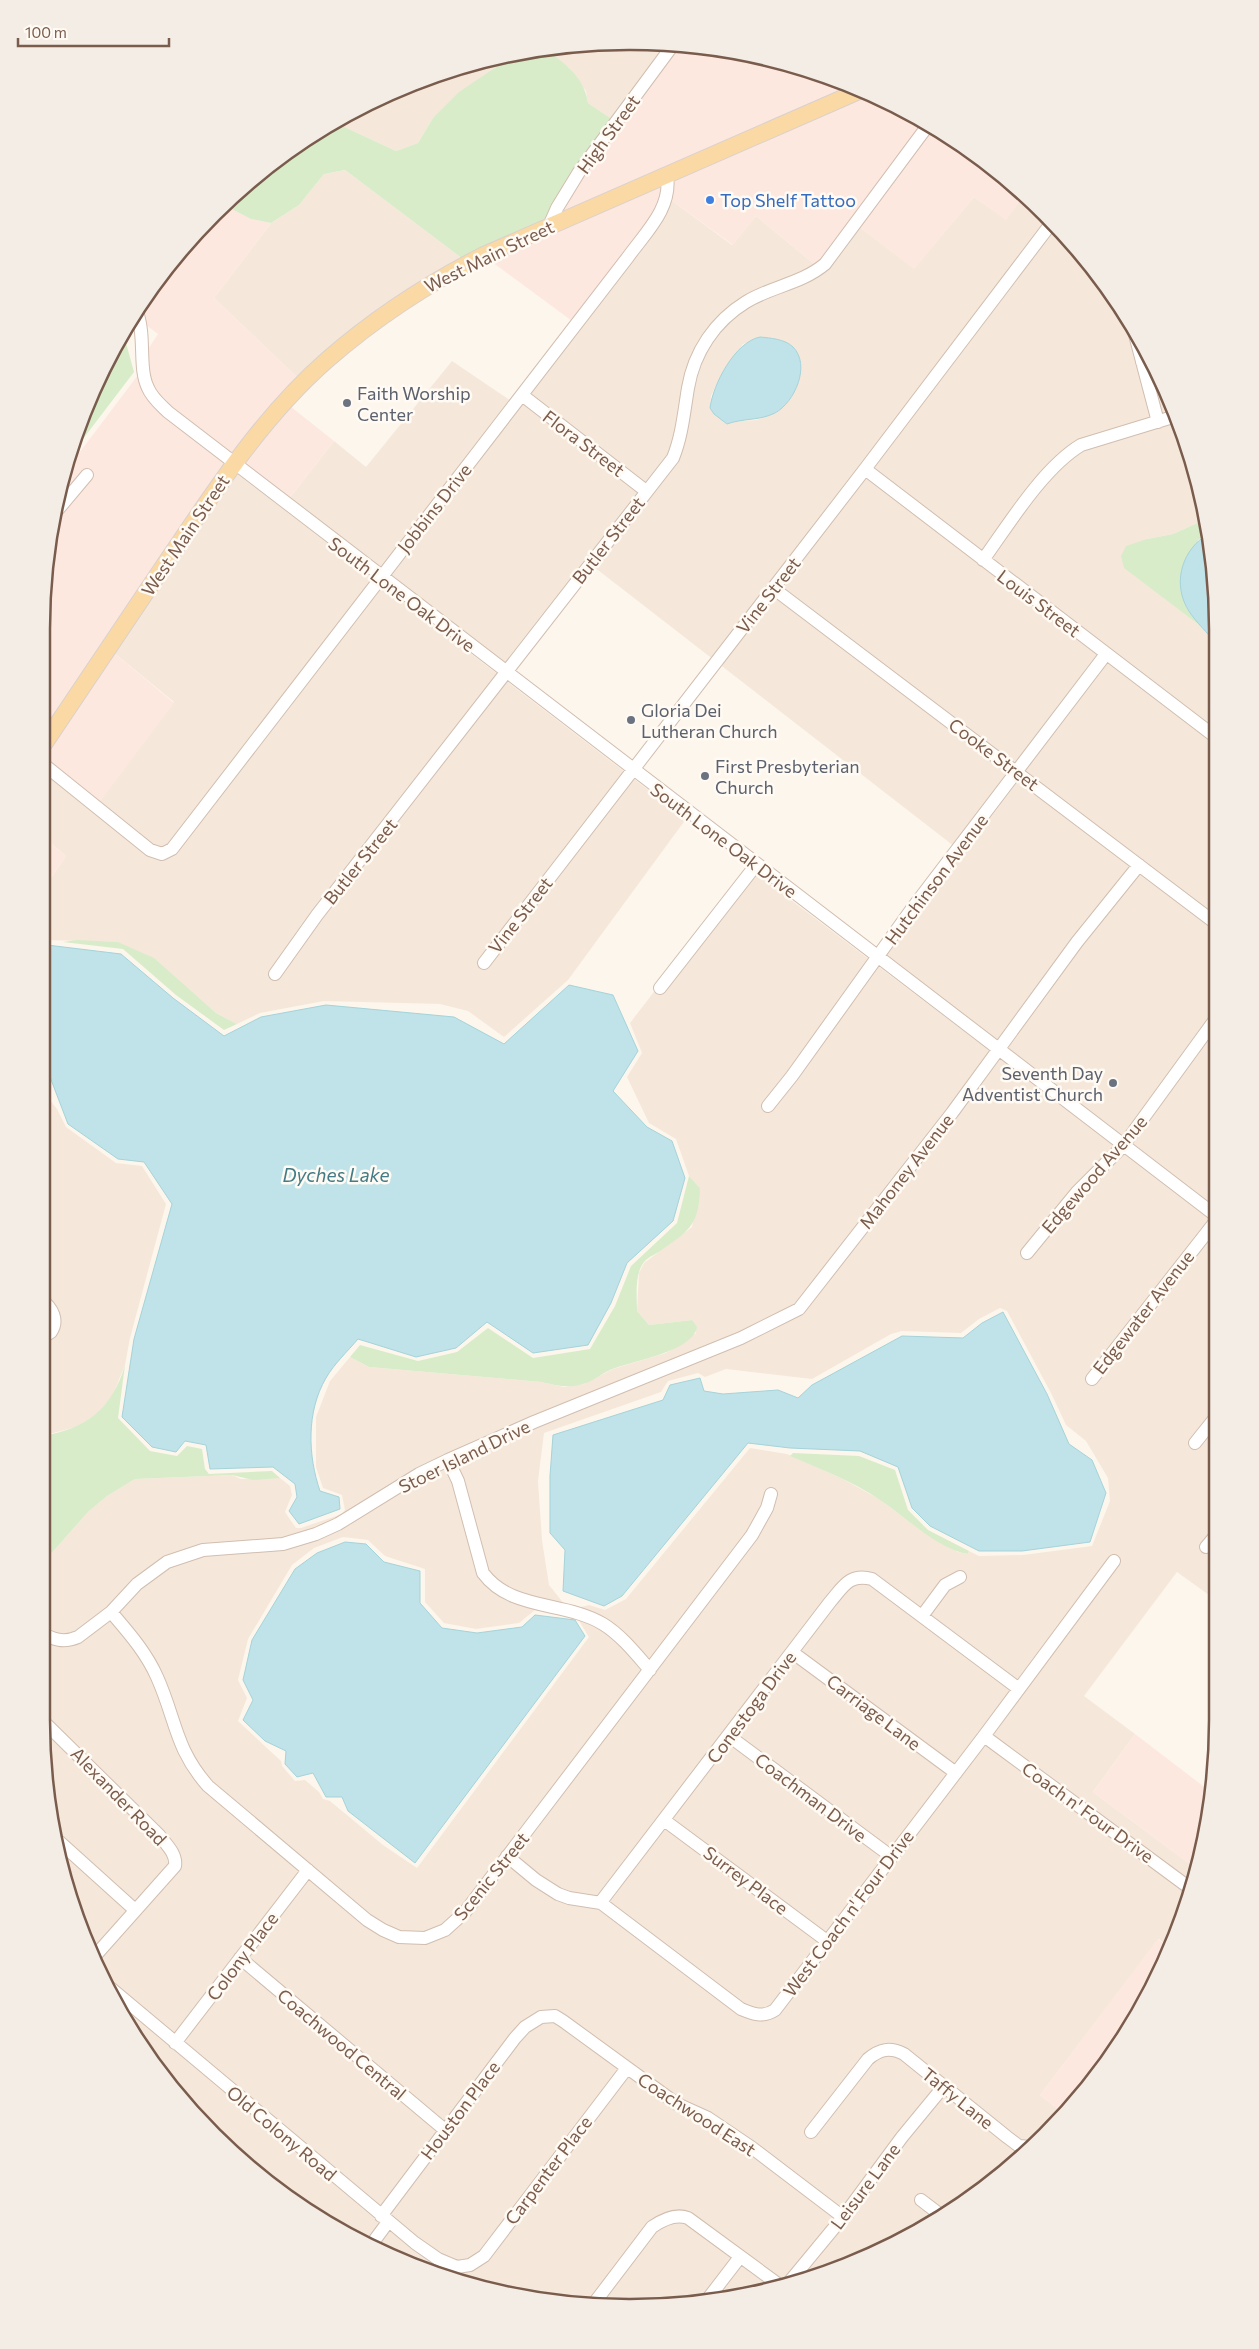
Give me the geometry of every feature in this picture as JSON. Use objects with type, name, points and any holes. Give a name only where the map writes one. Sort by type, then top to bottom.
[{"type":"main road","name":"West Main Street","points":[[50,735],[234,464],[281,407],[326,361],[372,323],[426,286],[458,268],[549,226],[852,94]]},
{"type":"street","name":"High Street","points":[[549,226],[557,208],[579,172],[664,51]]},
{"type":"street","name":"Butler Street","points":[[275,974],[317,915],[646,490],[673,458],[677,449],[690,378],[697,357],[718,325],[745,302],[802,280],[825,264],[924,131]]},
{"type":"street","name":"Jobbins Drive","points":[[50,769],[150,850],[162,854],[172,849],[663,209],[668,184],[667,176]]},
{"type":"street","name":"Vine Street","points":[[484,963],[865,469],[1047,229]]},
{"type":"street","name":"South Lone Oak Drive","points":[[140,321],[142,327],[143,376],[150,393],[168,412],[633,771],[1209,1210]]},
{"type":"street","points":[[1141,359],[1158,422]]},
{"type":"street","name":"Flora Street","points":[[522,395],[646,490]]},
{"type":"street","points":[[983,560],[1062,458],[1081,445],[1169,418]]},
{"type":"street","name":"Louis Street","points":[[865,469],[1209,732]]},
{"type":"street","points":[[65,502],[87,475]]},
{"type":"street","name":"Cooke Street","points":[[773,588],[1209,918]]},
{"type":"street","name":"Hutchinson Avenue","points":[[768,1106],[792,1076],[877,957],[1106,654]]},
{"type":"street","points":[[660,988],[756,865]]},
{"type":"street","name":"Mahoney Avenue","points":[[799,1309],[952,1113],[1077,942],[1139,865]]},
{"type":"street","name":"Edgewood Avenue","points":[[1027,1253],[1077,1192],[1123,1146],[1209,1032]]},
{"type":"street","name":"Edgewater Avenue","points":[[1092,1379],[1209,1230]]},
{"type":"street","points":[[50,1308],[55,1321],[50,1333]]},
{"type":"street","name":"Stoer Island Drive","points":[[50,1636],[57,1640],[72,1640],[92,1628],[138,1584],[172,1559],[203,1550],[283,1544],[316,1534],[338,1524],[419,1474],[448,1460],[534,1422],[741,1338],[799,1309]]},
{"type":"street","points":[[1195,1443],[1209,1426]]},
{"type":"street","points":[[448,1460],[458,1481],[484,1573],[490,1582],[511,1595],[560,1608],[602,1624],[622,1640],[650,1670]]},
{"type":"street","name":"Scenic Street","points":[[110,1612],[133,1638],[152,1668],[163,1693],[181,1747],[197,1774],[208,1786],[367,1920],[399,1937],[425,1938],[445,1930],[455,1922],[507,1856],[752,1535],[767,1508],[771,1494]]},
{"type":"street","points":[[1206,1547],[1209,1543]]},
{"type":"street","name":"West Coach n' Four Drive","points":[[507,1856],[536,1880],[558,1894],[600,1903],[741,2009],[753,2014],[763,2015],[775,2010],[984,1736],[1114,1560]]},
{"type":"street","name":"Conestoga Drive","points":[[600,1903],[846,1583],[856,1577],[872,1579],[1019,1689]]},
{"type":"street","points":[[922,1616],[945,1585],[960,1577]]},
{"type":"street","name":"Carriage Lane","points":[[792,1652],[956,1773]]},
{"type":"street","name":"Alexander Road","points":[[50,1728],[159,1835],[174,1854],[175,1866],[135,1910]]},
{"type":"street","name":"Coachman Drive","points":[[729,1736],[892,1857]]},
{"type":"street","name":"Coach n' Four Drive","points":[[984,1736],[1184,1884]]},
{"type":"street","name":"Surrey Place","points":[[664,1820],[827,1941]]},
{"type":"street","points":[[64,1846],[135,1910],[99,1951]]},
{"type":"street","name":"Colony Place","points":[[175,2043],[308,1870]]},
{"type":"street","name":"Coachwood Central","points":[[240,1958],[445,2130]]},
{"type":"street","name":"Old Colony Road","points":[[122,1998],[384,2219],[438,2259],[451,2266],[465,2267]]},
{"type":"street","name":"Houston Place","points":[[374,2239],[384,2219],[445,2130],[525,2027],[533,2020],[549,2015]]},
{"type":"street","name":"Coachwood East","points":[[549,2015],[583,2033],[676,2104],[708,2118],[737,2137],[844,2216]]},
{"type":"street","name":"Taffy Lane","points":[[811,2132],[868,2059],[884,2050],[904,2054],[1006,2137],[1021,2146]]},
{"type":"street","name":"Carpenter Place","points":[[465,2267],[484,2256],[628,2068]]},
{"type":"street","name":"Leisure Lane","points":[[795,2274],[844,2216],[902,2137],[944,2086]]},
{"type":"street","points":[[921,2200],[935,2211]]},
{"type":"street","points":[[598,2298],[652,2228],[671,2217],[684,2216],[774,2280]]},
{"type":"street","points":[[713,2293],[740,2257]]},
{"type":"shaded area","points":[[592,51],[674,52],[619,124],[588,103],[586,91],[569,68],[552,55]]},
{"type":"shaded area","points":[[674,52],[743,61],[816,81],[844,91],[553,218]]},
{"type":"shaded area","points":[[500,65],[433,118],[418,143],[396,151],[343,126],[408,94],[443,81]]},
{"type":"shaded area","points":[[858,97],[919,128],[951,148],[982,170],[1020,201],[1006,220],[974,197],[914,269],[854,223],[819,268],[756,216],[733,245],[671,200],[572,321],[492,262],[539,238]]},
{"type":"shaded area","points":[[345,170],[463,259],[300,380],[214,298],[271,223],[299,205],[324,174]]},
{"type":"shaded area","points":[[974,197],[1006,219],[1019,201],[1065,247],[1111,308],[1149,373],[1165,408],[1178,443],[1198,516],[1199,522],[1173,534],[1147,539],[1125,568],[1203,628],[1209,635],[1209,1204],[882,955],[959,850],[585,560],[507,668],[288,500],[334,441],[366,467],[452,361],[511,401],[671,200],[732,245],[756,216],[819,268],[854,223],[914,268]],"holes":[[[760,337],[788,343],[798,354],[801,364],[800,373],[776,413],[756,420],[743,421],[714,414],[710,408],[711,396],[718,381],[743,344]]]},
{"type":"shaded area","points":[[232,209],[251,219],[271,223],[214,298],[300,380],[50,725],[51,592],[61,516],[70,480],[77,455],[138,375],[137,366],[158,334],[140,321],[170,277],[194,247],[220,220]]},
{"type":"shaded area","points":[[290,406],[334,441],[288,500],[241,464]]},
{"type":"shaded area","points":[[236,473],[686,819],[568,980],[504,1037],[468,1011],[440,1004],[324,1001],[260,1013],[237,1024],[216,1013],[187,988],[118,942],[50,940],[50,879],[66,856],[50,843],[50,764],[174,702],[113,652]]},
{"type":"shaded area","points":[[113,652],[174,703],[96,807],[50,765],[50,746]]},
{"type":"shaded area","points":[[50,843],[66,856],[50,879]]},
{"type":"shaded area","points":[[749,868],[1209,1217],[1209,1595],[1177,1572],[1084,1696],[1135,1734],[1093,1792],[1190,1864],[1178,1906],[1164,1943],[1159,1939],[1040,2095],[1058,2109],[1012,2155],[951,2201],[886,2239],[851,2255],[816,2268],[743,2288],[667,2298],[630,2299],[592,2298],[516,2288],[443,2268],[373,2239],[308,2201],[247,2155],[194,2102],[170,2072],[128,2009],[94,1941],[81,1906],[61,1833],[51,1757],[50,1555],[88,1512],[107,1496],[135,1479],[232,1475],[241,1479],[280,1478],[290,1486],[292,1495],[285,1512],[296,1528],[342,1514],[345,1510],[342,1495],[323,1488],[316,1467],[316,1417],[330,1381],[350,1357],[369,1367],[541,1382],[564,1387],[584,1384],[613,1369],[666,1353],[696,1333],[692,1320],[649,1325],[637,1311],[639,1273],[644,1263],[692,1227],[700,1188],[689,1176],[676,1139],[649,1123],[627,1077],[642,1053],[630,1023]],"holes":[[[1000,1308],[1007,1311],[1066,1425],[1086,1441],[1108,1478],[1110,1501],[1092,1546],[1023,1555],[979,1556],[969,1551],[968,1554],[958,1552],[922,1531],[879,1499],[841,1478],[787,1454],[750,1448],[626,1599],[605,1610],[589,1605],[569,1610],[549,1585],[542,1540],[538,1481],[544,1433],[661,1392],[668,1381],[698,1373],[705,1377],[726,1369],[812,1379],[891,1334],[902,1331],[961,1333],[979,1319]],[[343,1537],[368,1540],[385,1556],[425,1569],[425,1602],[444,1623],[476,1629],[519,1623],[535,1610],[576,1616],[589,1637],[417,1868],[383,1845],[330,1801],[323,1799],[319,1792],[305,1780],[295,1781],[282,1766],[281,1761],[238,1721],[247,1698],[238,1680],[248,1639],[292,1565],[314,1548]]]},
{"type":"shaded area","points":[[50,1100],[66,1127],[116,1163],[142,1166],[166,1204],[130,1338],[125,1365],[112,1397],[96,1415],[76,1427],[50,1434]]},
{"type":"shaded area","points":[[1135,1734],[1205,1787],[1198,1833],[1190,1864],[1093,1792]]},
{"type":"shaded area","points":[[1158,1939],[1164,1944],[1131,2009],[1089,2072],[1065,2102],[1058,2109],[1040,2095]]},
{"type":"green space","points":[[553,55],[573,72],[583,86],[588,103],[619,124],[553,218],[463,259],[345,170],[324,174],[299,205],[271,223],[251,219],[232,209],[277,170],[343,126],[396,151],[418,143],[433,118],[459,92],[500,65],[516,61]]},
{"type":"green space","points":[[126,343],[134,372],[82,440],[94,408]]},
{"type":"green space","points":[[1199,522],[1201,538],[1198,540],[1186,607],[1203,628],[1124,568],[1121,556],[1126,546],[1147,539],[1173,534]]},
{"type":"green space","points":[[77,940],[118,942],[154,958],[216,1013],[237,1024],[224,1030],[176,995],[123,949],[63,942]]},
{"type":"green space","points":[[689,1176],[700,1188],[698,1210],[695,1218],[687,1231],[644,1262],[639,1273],[637,1286],[637,1311],[649,1325],[692,1320],[697,1327],[693,1336],[685,1343],[660,1354],[610,1370],[586,1383],[567,1386],[369,1367],[350,1357],[360,1345],[418,1361],[457,1352],[488,1328],[533,1358],[590,1349],[615,1306],[631,1266],[677,1223]]},
{"type":"green space","points":[[125,1365],[118,1418],[150,1451],[177,1456],[187,1446],[202,1449],[205,1469],[209,1474],[272,1471],[280,1478],[253,1480],[232,1475],[135,1479],[107,1496],[88,1512],[50,1555],[50,1434],[72,1428],[95,1414],[105,1405],[120,1380]]},
{"type":"green space","points":[[793,1453],[859,1456],[895,1470],[908,1510],[928,1530],[969,1551],[968,1554],[945,1546],[922,1532],[870,1493],[790,1456]]},
{"type":"water","points":[[760,337],[773,338],[790,344],[793,347],[801,363],[798,383],[789,401],[775,413],[769,416],[727,424],[714,414],[710,408],[716,387],[734,355],[742,347]]},
{"type":"water","points":[[1202,538],[1208,592],[1209,635],[1186,606],[1180,586],[1183,566],[1192,548]]},
{"type":"water","name":"Dyches Lake","points":[[50,945],[121,954],[173,998],[224,1036],[261,1017],[326,1005],[454,1017],[504,1044],[569,985],[613,995],[638,1051],[613,1091],[647,1127],[672,1141],[685,1178],[673,1221],[627,1263],[611,1303],[588,1345],[533,1353],[487,1322],[456,1348],[416,1357],[358,1339],[326,1378],[315,1405],[312,1419],[311,1449],[320,1491],[339,1497],[340,1509],[299,1524],[289,1511],[297,1497],[295,1484],[273,1467],[210,1469],[206,1445],[185,1441],[176,1452],[152,1447],[122,1417],[134,1339],[172,1204],[144,1162],[118,1159],[68,1124],[50,1077]]},
{"type":"water","points":[[1003,1312],[1047,1394],[1069,1444],[1092,1460],[1106,1493],[1090,1542],[1022,1551],[979,1551],[930,1526],[912,1508],[898,1467],[860,1451],[790,1448],[748,1443],[622,1596],[604,1606],[563,1591],[565,1550],[550,1533],[550,1476],[553,1435],[663,1400],[670,1385],[700,1378],[704,1391],[723,1394],[778,1390],[798,1398],[812,1385],[902,1336],[963,1338],[982,1323]]},
{"type":"water","points":[[345,1542],[366,1544],[384,1562],[420,1571],[420,1603],[442,1628],[477,1633],[522,1627],[535,1615],[575,1620],[585,1636],[415,1863],[348,1811],[342,1797],[326,1797],[313,1773],[297,1777],[285,1764],[286,1751],[265,1741],[243,1720],[253,1700],[243,1680],[252,1640],[295,1569],[317,1553]]},
{"type":"place","name":"Top Shelf Tattoo","points":[[710,200]]},
{"type":"place","name":"Faith Worship Center","points":[[347,403]]},
{"type":"place","name":"Gloria Dei Lutheran Church","points":[[631,720]]},
{"type":"place","name":"First Presbyterian Church","points":[[705,776]]},
{"type":"place","name":"Seventh Day Adventist Church","points":[[1113,1083]]}]
